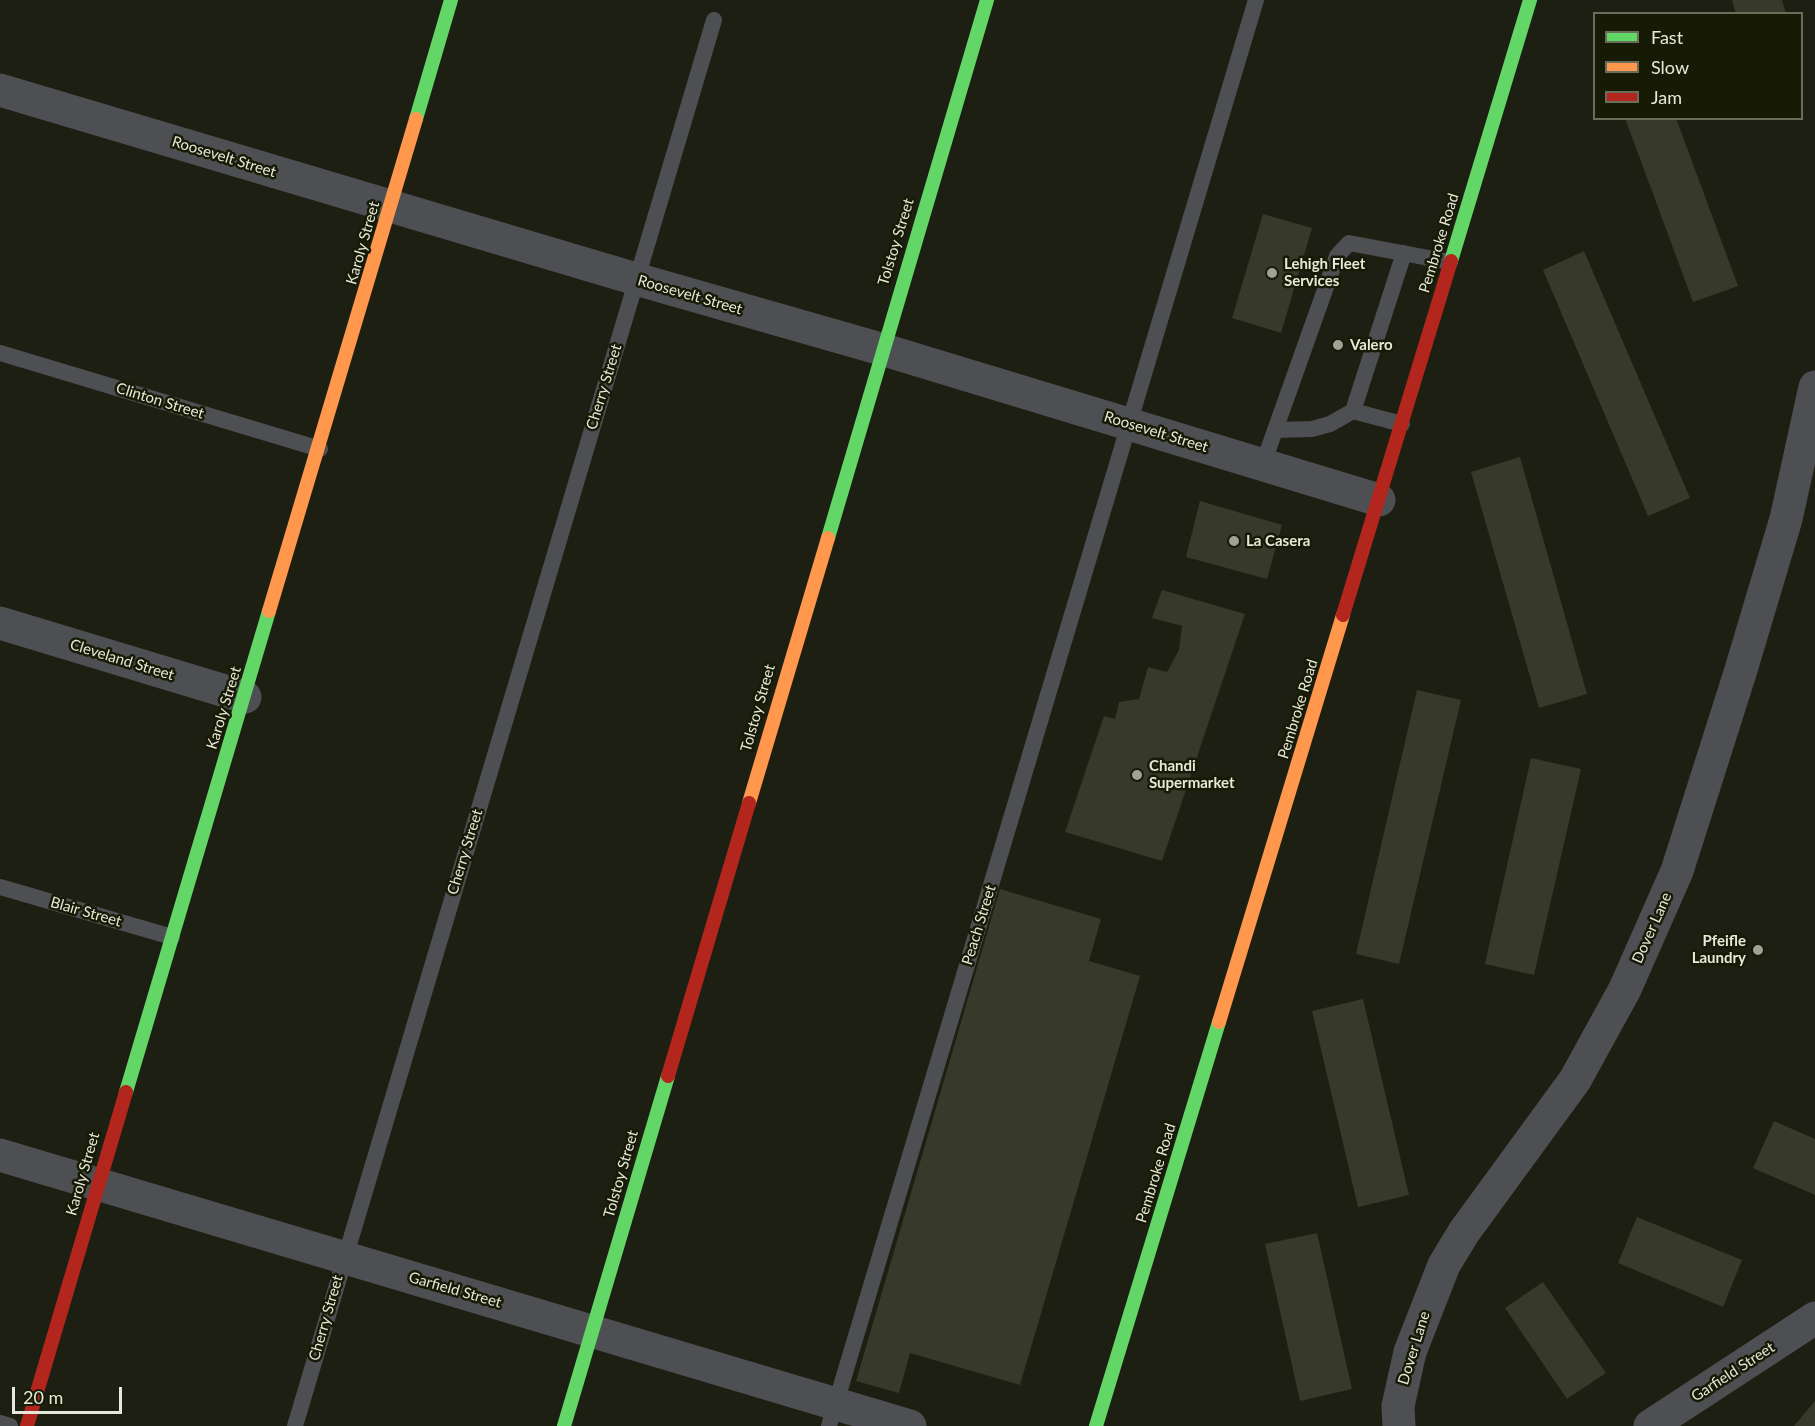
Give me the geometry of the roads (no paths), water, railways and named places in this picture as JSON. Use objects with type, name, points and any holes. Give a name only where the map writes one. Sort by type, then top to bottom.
[{"type":"street","name":"Karoly Street","points":[[27,1426],[97,1184],[320,449],[451,0]]},
{"type":"street","name":"Tolstoy Street","points":[[564,1426],[987,0]]},
{"type":"street","name":"Pembroke Road","points":[[1096,1426],[1530,0]]},
{"type":"street","name":"Roosevelt Street","points":[[0,90],[390,207],[882,349],[1379,500]]},
{"type":"street","name":"Dover Lane","points":[[1399,1426],[1398,1406],[1416,1332],[1444,1265],[1464,1232],[1575,1080],[1625,989],[1677,872],[1783,530],[1815,387]]},
{"type":"street","name":"Cleveland Street","points":[[0,623],[245,697]]},
{"type":"street","name":"Garfield Street","points":[[0,1155],[592,1331],[832,1415],[910,1426]]},
{"type":"street","name":"Garfield Street","points":[[1650,1426],[1815,1318]]},
{"type":"lane","name":"Peach Street","points":[[832,1415],[1256,0]]},
{"type":"lane","name":"Cherry Street","points":[[295,1426],[343,1258],[714,20]]},
{"type":"lane","points":[[1263,464],[1337,256],[1349,243],[1450,262]]},
{"type":"lane","points":[[1275,430],[1312,429],[1330,424],[1353,411],[1404,253]]},
{"type":"lane","name":"Clinton Street","points":[[0,353],[320,449]]},
{"type":"lane","points":[[1353,411],[1402,424]]},
{"type":"lane","name":"Blair Street","points":[[0,886],[172,937]]},
{"type":"lane","points":[[0,1423],[10,1426]]},
{"type":"place","name":"Lehigh Fleet Services","points":[[1272,273]]},
{"type":"place","name":"Valero","points":[[1338,345]]},
{"type":"place","name":"La Casera","points":[[1234,541]]},
{"type":"place","name":"Chandi Supermarket","points":[[1137,775]]},
{"type":"place","name":"Pfeifle Laundry","points":[[1758,950]]}]
